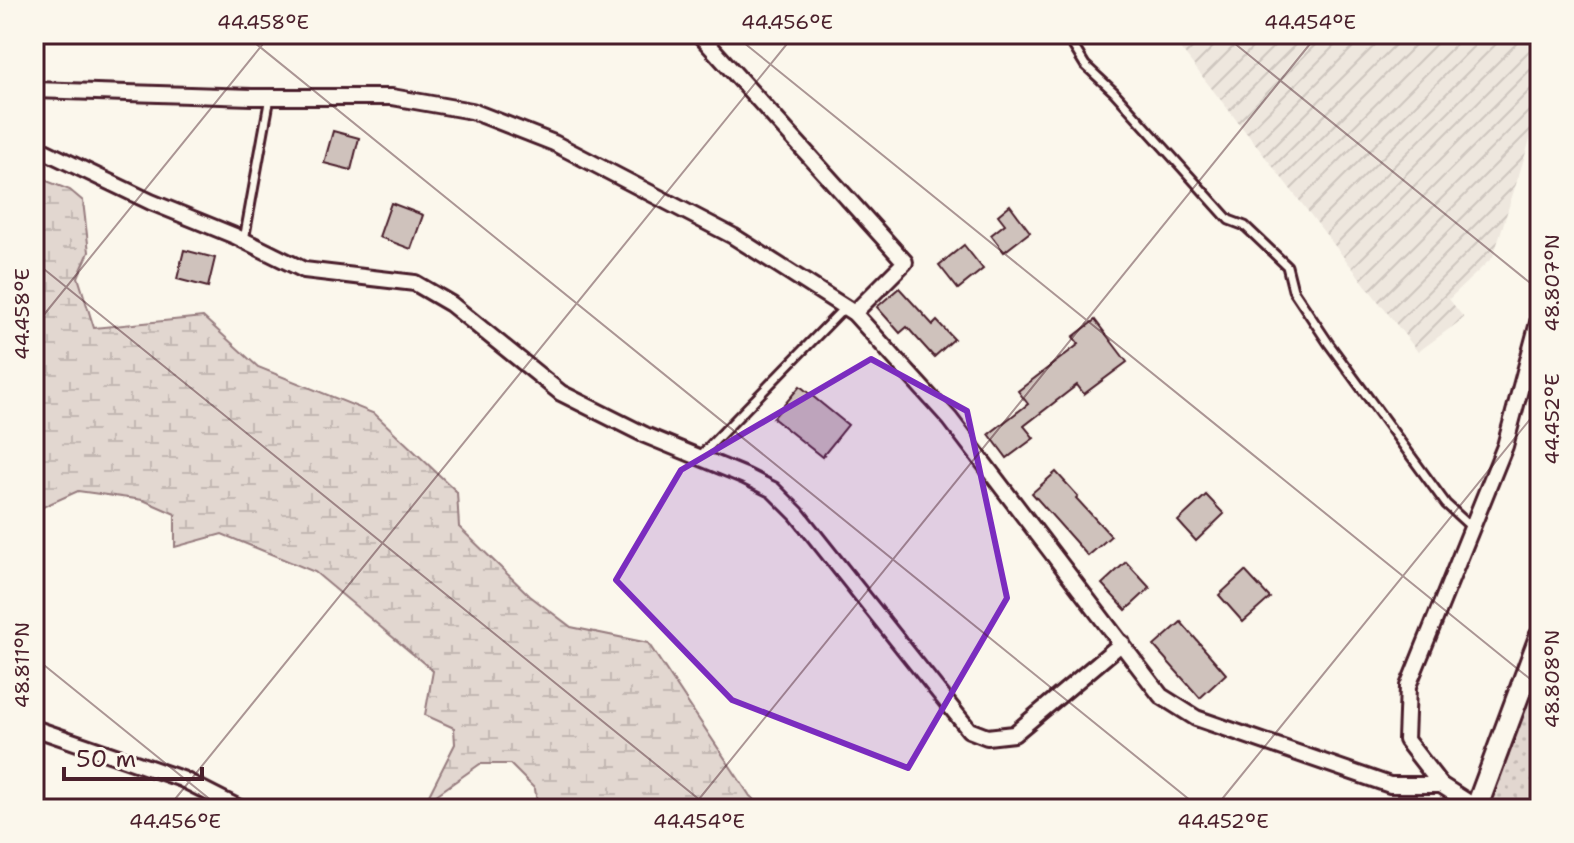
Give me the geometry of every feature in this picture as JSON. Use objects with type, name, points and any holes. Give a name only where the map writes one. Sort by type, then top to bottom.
[{"type":"main road","points":[[1477,808],[1540,637]]},
{"type":"street","points":[[699,34],[905,262],[850,310]]},
{"type":"street","points":[[34,90],[392,97],[472,111],[554,143],[733,236],[850,310],[950,419],[1161,696],[1196,718],[1390,785],[1441,785]]},
{"type":"street","points":[[34,146],[304,270],[415,283],[451,304],[561,393],[645,435],[773,490],[797,514],[969,730],[987,737],[1014,734],[1122,643]]},
{"type":"street","points":[[1477,808],[1441,785],[1406,740],[1408,686],[1505,446],[1540,315]]},
{"type":"street","points":[[34,728],[182,779],[241,809]]},
{"type":"lane","points":[[1066,34],[1085,65],[1114,92],[1229,220],[1245,226],[1287,266],[1293,290],[1329,344],[1446,504],[1472,529]]},
{"type":"lane","points":[[244,240],[270,97]]},
{"type":"lane","points":[[699,457],[850,310]]},
{"type":"highlighted area","points":[[871,359],[967,411],[1007,598],[908,768],[732,700],[616,580],[681,470]]},
{"type":"shaded area","points":[[1169,34],[1540,34],[1540,108],[1493,257],[1449,299],[1464,318],[1418,352]]},
{"type":"green space","points":[[34,176],[70,190],[83,201],[89,252],[78,277],[94,328],[203,317],[258,367],[375,414],[457,492],[459,527],[530,596],[571,627],[648,643],[750,796],[765,809],[538,809],[535,789],[510,764],[480,764],[425,803],[455,744],[454,728],[425,715],[433,671],[315,572],[222,534],[175,547],[175,514],[143,500],[78,491],[34,511]]},
{"type":"green space","points":[[1540,654],[1540,809],[1483,809]]},
{"type":"building","points":[[333,131],[359,138],[351,170],[324,163]]},
{"type":"building","points":[[391,203],[423,215],[411,249],[379,237]]},
{"type":"building","points":[[1010,205],[1030,232],[1004,252],[991,235],[1005,224],[998,215]]},
{"type":"building","points":[[964,245],[983,269],[958,289],[939,265]]},
{"type":"building","points":[[184,250],[215,258],[208,287],[177,279]]},
{"type":"building","points":[[899,288],[933,325],[937,321],[954,339],[934,357],[907,327],[900,333],[877,307]]},
{"type":"building","points":[[1095,320],[1127,362],[1084,394],[1077,385],[1024,426],[1034,438],[1007,458],[989,434],[1028,404],[1018,391],[1079,344],[1073,337]]},
{"type":"building","points":[[800,386],[848,425],[822,457],[773,418]]},
{"type":"building","points":[[1056,472],[1111,536],[1088,556],[1032,493]]},
{"type":"building","points":[[1206,495],[1224,514],[1196,541],[1178,521]]},
{"type":"building","points":[[1126,562],[1150,588],[1126,610],[1102,584]]},
{"type":"building","points":[[1245,571],[1270,598],[1243,622],[1219,595]]},
{"type":"building","points":[[1181,622],[1226,674],[1200,698],[1154,646]]}]
